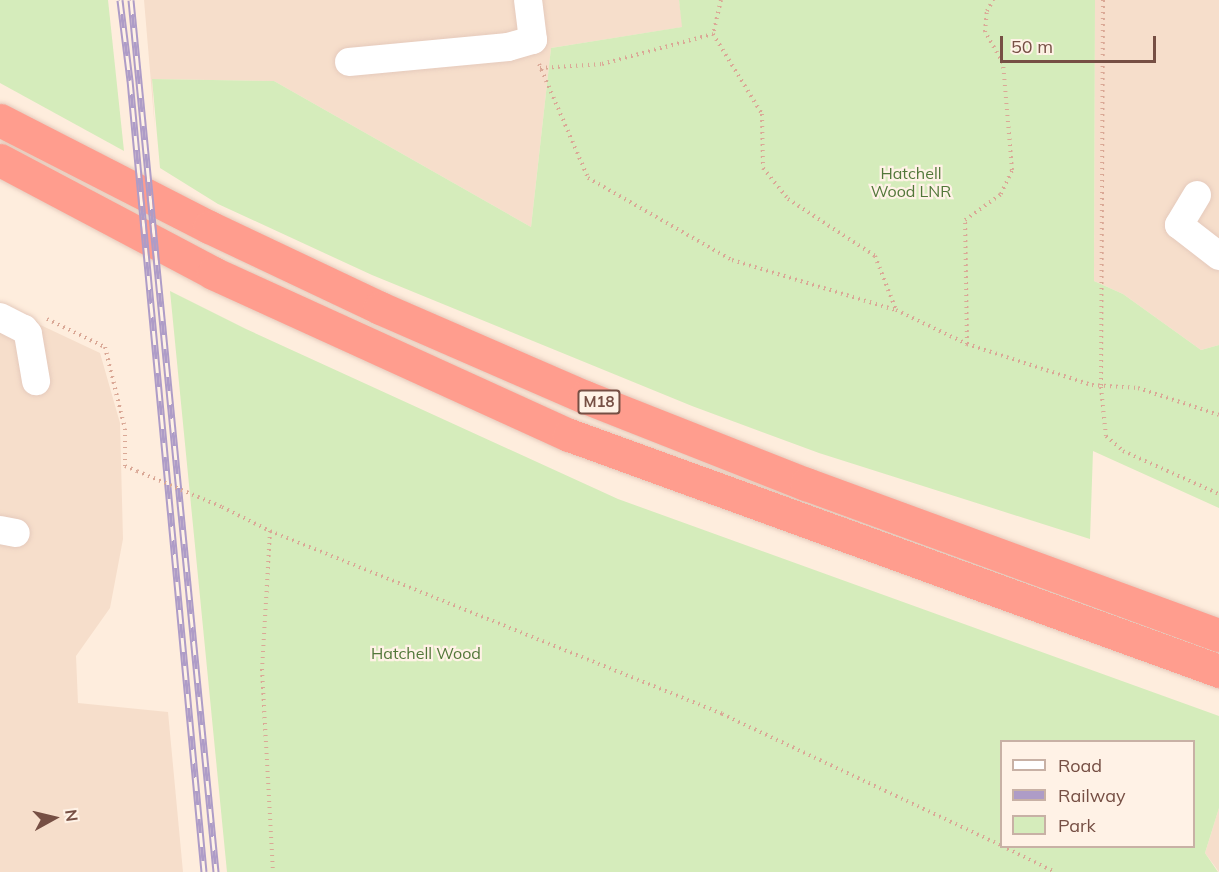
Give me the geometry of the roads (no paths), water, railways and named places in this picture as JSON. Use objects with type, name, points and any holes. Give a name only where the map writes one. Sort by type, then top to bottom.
[{"type":"highway","name":"M18","points":[[0,120],[231,237],[380,308],[585,397],[806,484],[1219,635]]},
{"type":"highway","name":"M18","points":[[0,160],[213,273],[569,435],[1219,671]]},
{"type":"street","points":[[349,62],[508,47],[533,40],[528,0]]},
{"type":"street","points":[[1197,195],[1179,225],[1219,256]]},
{"type":"street","points":[[0,317],[24,329],[28,334],[36,381]]},
{"type":"railway","points":[[120,0],[130,80],[204,872]]},
{"type":"railway","points":[[131,0],[216,872]]},
{"type":"park label","name":"Hatchell Wood LNR","points":[[911,182]]},
{"type":"park label","name":"Hatchell Wood","points":[[426,653]]}]
